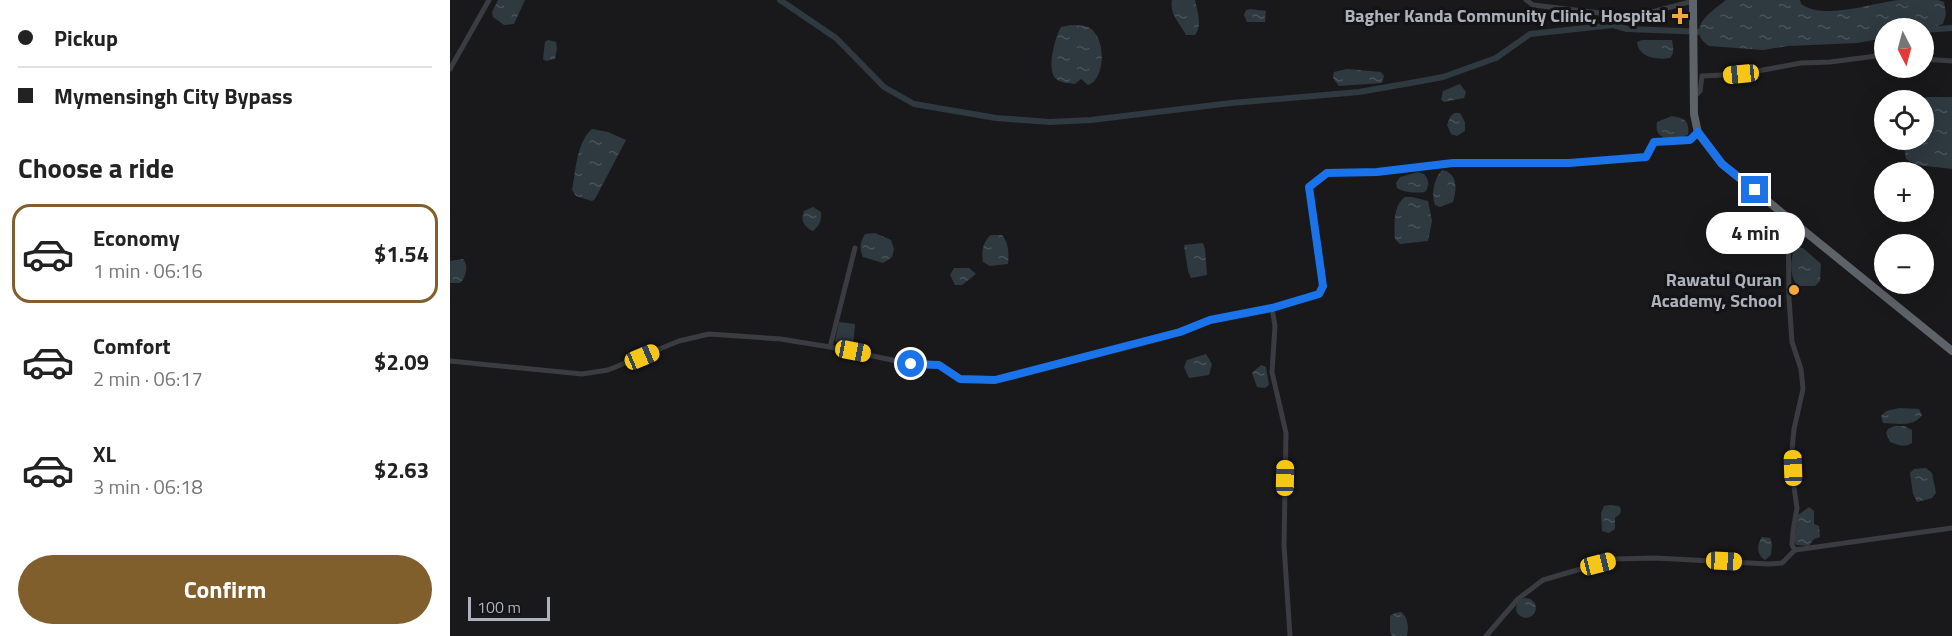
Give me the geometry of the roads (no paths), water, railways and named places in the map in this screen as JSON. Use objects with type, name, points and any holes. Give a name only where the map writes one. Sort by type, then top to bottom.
[{"type":"highway","points":[[1693,1],[1693,99],[1698,132],[1722,164],[1952,351]]},
{"type":"street","points":[[450,69],[489,0]]},
{"type":"street","points":[[1526,0],[1533,5],[1633,17],[1693,1]]},
{"type":"street","points":[[1693,99],[1700,91],[1702,76],[1741,74],[1801,63],[1874,56]]},
{"type":"street","points":[[1934,60],[1952,61]]},
{"type":"street","points":[[450,361],[582,374],[608,370],[679,341],[709,334],[781,339],[830,346],[911,364],[939,365],[960,379],[995,380],[1180,332],[1210,320],[1272,308],[1321,292],[1323,286],[1309,187],[1327,173],[1377,172],[1453,163],[1616,161],[1646,157],[1654,142],[1690,140],[1698,132]]},
{"type":"street","points":[[1788,217],[1792,342],[1801,369],[1803,388],[1792,450],[1797,508],[1792,545],[1795,550]]},
{"type":"street","points":[[830,346],[855,248]]},
{"type":"street","points":[[1272,308],[1275,326],[1272,372],[1286,433],[1284,545],[1290,636]]},
{"type":"street","points":[[1486,636],[1518,599],[1543,580],[1615,559],[1655,558],[1769,564],[1782,562],[1795,550],[1952,528]]},
{"type":"water","points":[[498,0],[525,0],[514,24],[504,25],[493,17],[492,12]]},
{"type":"water","points":[[1172,0],[1195,0],[1199,27],[1195,35],[1186,35],[1172,10]]},
{"type":"water","points":[[1726,0],[1800,0],[1801,4],[1811,9],[1836,11],[1890,1],[1938,0],[1944,2],[1946,14],[1943,24],[1934,27],[1934,18],[1874,18],[1874,40],[1763,50],[1709,46],[1702,40],[1699,33],[1708,15]]},
{"type":"water","points":[[1246,10],[1266,11],[1265,22],[1247,22],[1244,15]]},
{"type":"water","points":[[1071,25],[1090,28],[1099,40],[1101,67],[1094,81],[1088,85],[1081,79],[1075,84],[1062,82],[1053,75],[1052,53],[1056,38],[1061,27]]},
{"type":"water","points":[[548,40],[556,42],[557,48],[555,59],[546,61],[543,59],[545,42]]},
{"type":"water","points":[[1672,40],[1672,56],[1660,59],[1645,55],[1641,52],[1637,42]]},
{"type":"water","points":[[1347,69],[1381,72],[1384,76],[1382,83],[1339,86],[1333,78],[1334,72]]},
{"type":"water","points":[[1460,84],[1466,92],[1464,98],[1444,102],[1441,100],[1443,91]]},
{"type":"water","points":[[1934,97],[1952,97],[1952,169],[1934,167],[1934,162],[1912,162],[1906,159],[1904,150],[1934,150]]},
{"type":"water","points":[[1454,113],[1460,113],[1465,122],[1465,131],[1457,136],[1451,134],[1447,125]]},
{"type":"water","points":[[1672,116],[1687,123],[1688,135],[1666,138],[1658,133],[1657,122]]},
{"type":"water","points":[[592,129],[608,132],[626,140],[592,201],[576,196],[572,190],[580,149]]},
{"type":"water","points":[[1442,170],[1454,178],[1455,192],[1453,202],[1440,207],[1435,205],[1433,191]]},
{"type":"water","points":[[1418,172],[1424,174],[1428,180],[1425,192],[1403,191],[1397,188],[1396,183],[1400,177]]},
{"type":"water","points":[[1405,197],[1428,201],[1432,221],[1428,241],[1400,244],[1395,239],[1396,210]]},
{"type":"water","points":[[813,207],[821,212],[821,215],[820,222],[813,231],[805,225],[802,217],[804,211]]},
{"type":"water","points":[[875,233],[891,240],[894,249],[892,257],[883,263],[863,257],[861,251],[861,242],[865,234]]},
{"type":"water","points":[[991,235],[1002,235],[1004,238],[1008,249],[1008,264],[990,266],[983,262],[983,247]]},
{"type":"water","points":[[1203,243],[1207,275],[1191,278],[1184,245]]},
{"type":"water","points":[[1795,247],[1803,248],[1821,264],[1820,281],[1815,286],[1798,286],[1795,282],[1791,268]]},
{"type":"water","points":[[463,259],[466,268],[464,278],[460,283],[450,283],[450,261]]},
{"type":"water","points":[[954,268],[969,268],[976,274],[962,285],[955,285],[950,275]]},
{"type":"water","points":[[839,322],[855,324],[853,347],[839,345],[835,341]]},
{"type":"water","points":[[1206,354],[1212,364],[1209,375],[1189,378],[1184,367],[1187,360]]},
{"type":"water","points":[[1261,365],[1266,367],[1269,385],[1265,388],[1257,387],[1252,373]]},
{"type":"water","points":[[1899,408],[1919,409],[1922,415],[1914,422],[1883,423],[1881,416],[1886,411]]},
{"type":"water","points":[[1894,426],[1904,426],[1912,430],[1912,443],[1904,446],[1890,442],[1886,433]]},
{"type":"water","points":[[1926,468],[1932,473],[1936,493],[1932,498],[1917,502],[1913,494],[1910,473],[1914,469]]},
{"type":"water","points":[[1604,506],[1619,506],[1621,509],[1620,514],[1615,518],[1615,529],[1609,533],[1602,531],[1601,513]]},
{"type":"water","points":[[1809,507],[1814,511],[1814,524],[1819,526],[1820,537],[1814,539],[1809,546],[1796,545],[1794,541],[1798,515]]},
{"type":"water","points":[[1762,537],[1770,538],[1772,544],[1771,555],[1765,560],[1758,549]]},
{"type":"water","points":[[1526,598],[1533,601],[1536,608],[1533,615],[1526,618],[1519,615],[1516,608],[1519,601]]},
{"type":"water","points":[[1401,612],[1407,623],[1407,636],[1392,636],[1390,616]]},
{"type":"waterway","points":[[780,0],[836,38],[884,87],[914,104],[996,118],[1050,122],[1091,120],[1231,103],[1359,92],[1416,82],[1443,77],[1496,58],[1530,34],[1613,25],[1627,29],[1707,32]]},
{"type":"waterway","points":[[1934,29],[1952,28]]},
{"type":"place","name":"Bagher Kanda Community Clinic, Hospital","points":[[1680,16]]},
{"type":"place","name":"Rawatul Quran Academy, School","points":[[1794,290]]}]
